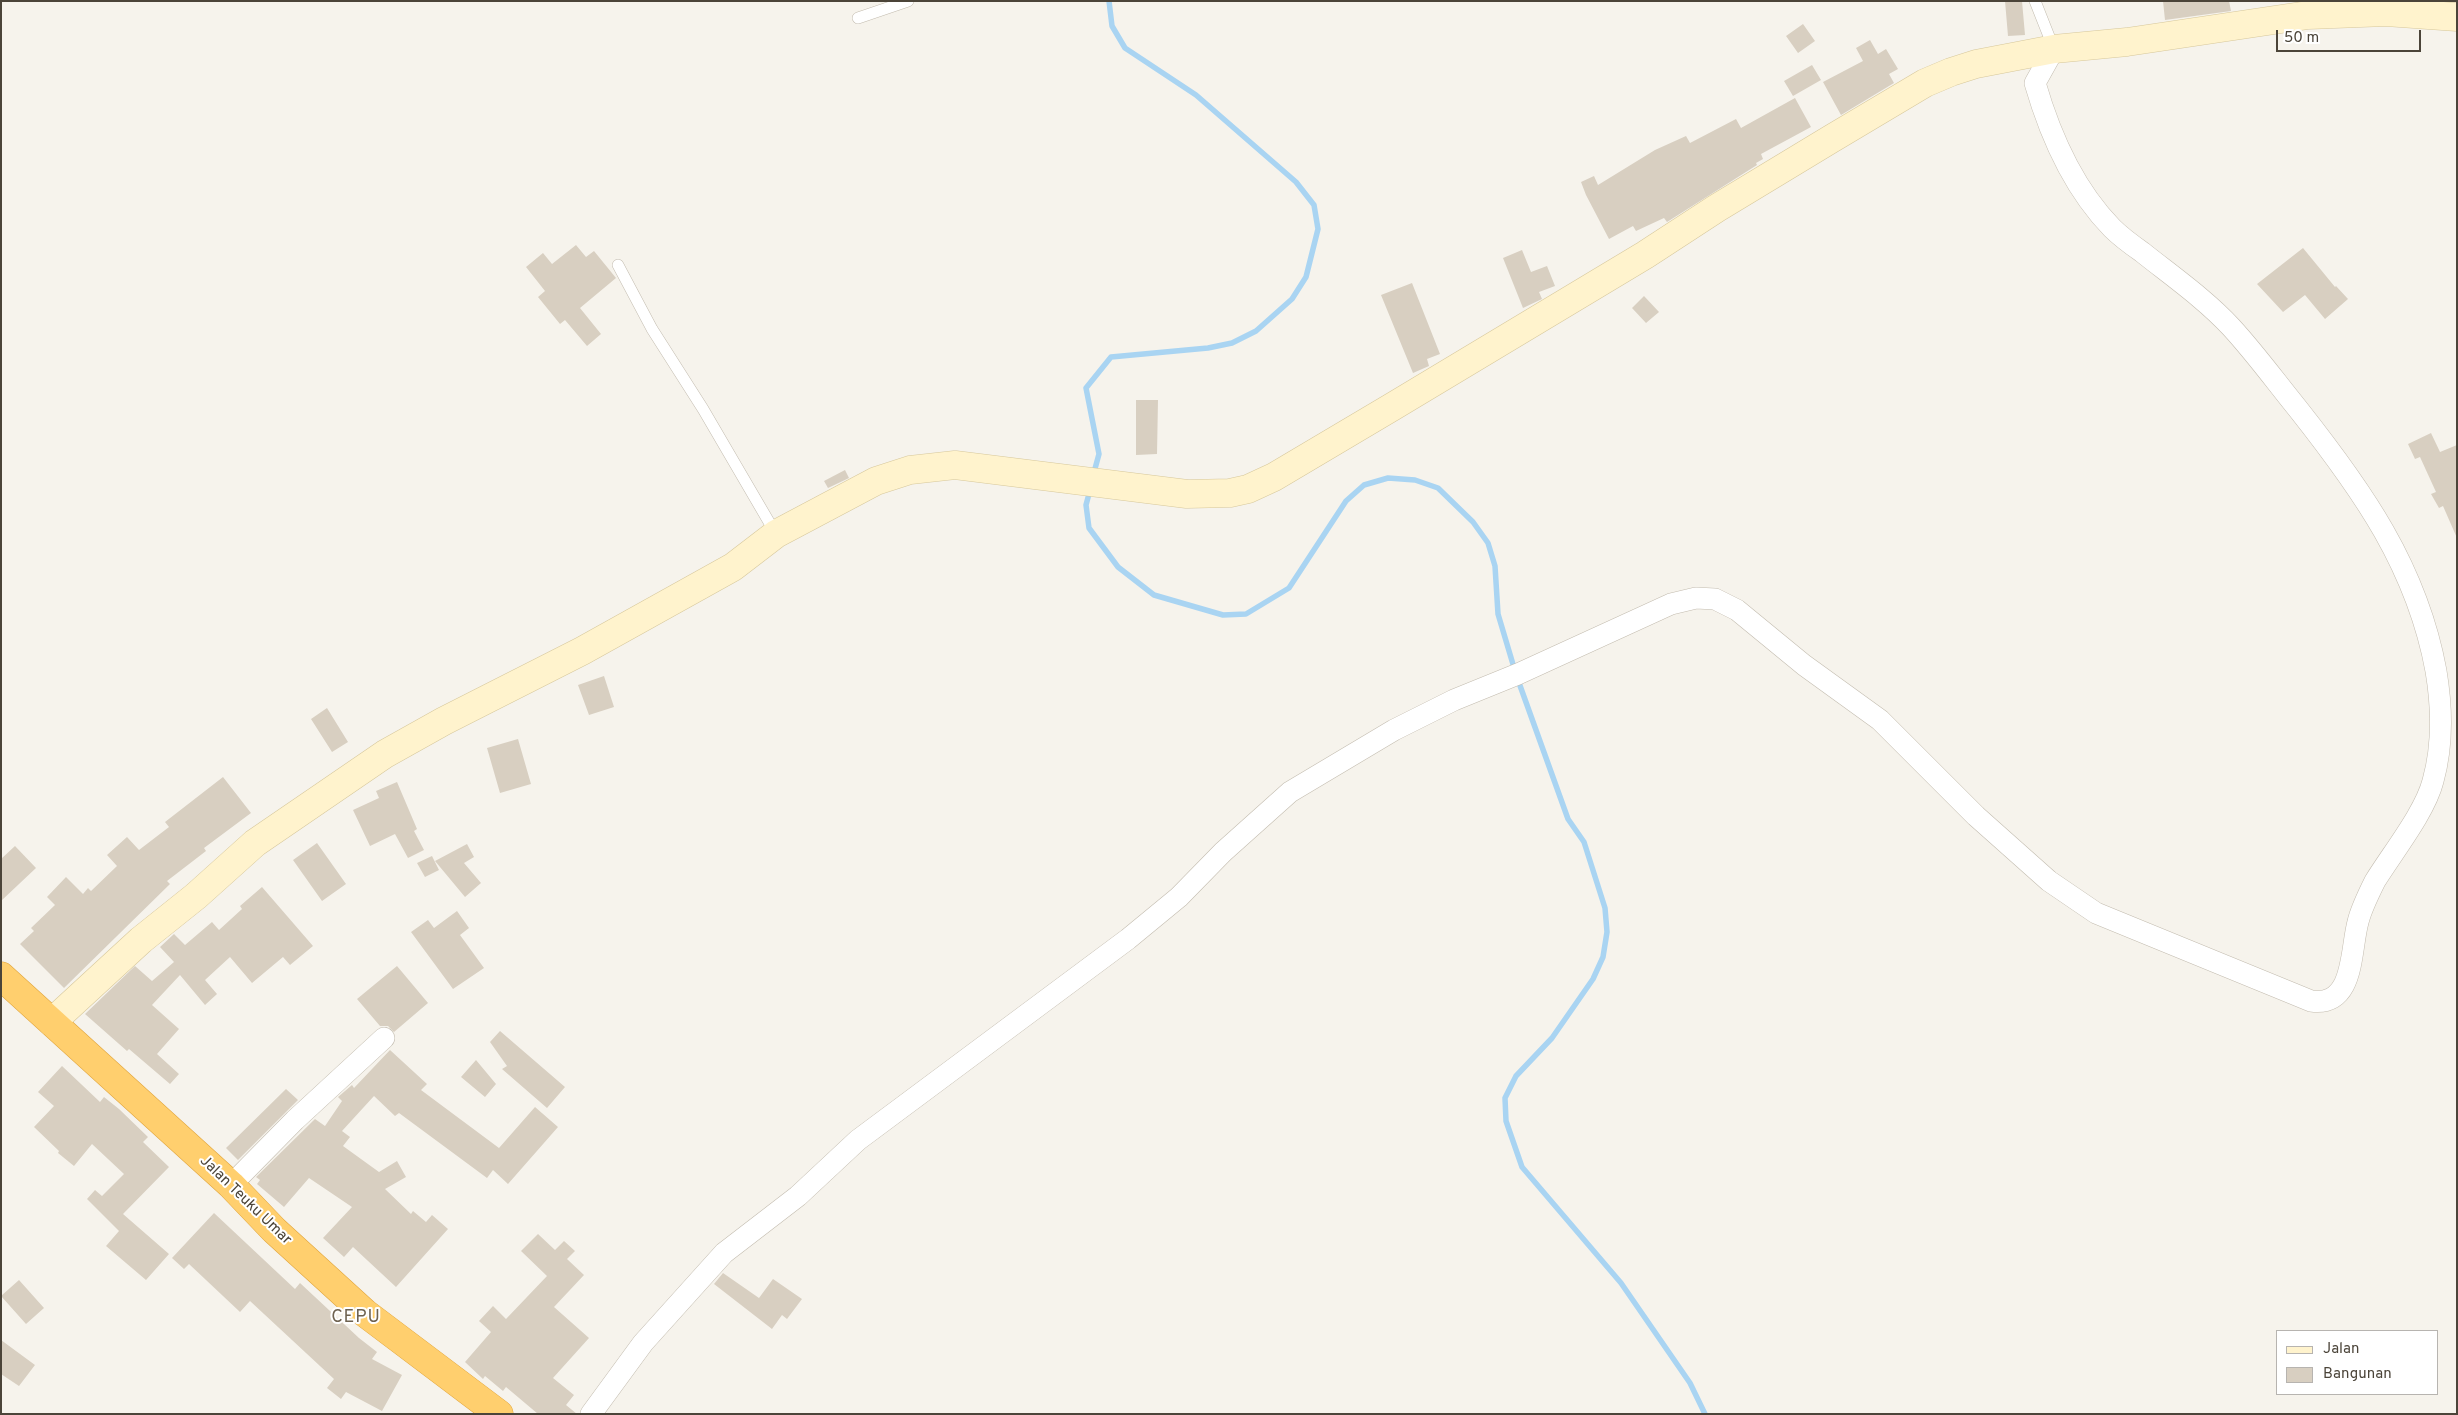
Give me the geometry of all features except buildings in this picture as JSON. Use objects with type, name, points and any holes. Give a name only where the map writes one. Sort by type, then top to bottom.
[{"type":"highway","name":"Jalan Teuku Umar","points":[[1,976],[231,1185],[274,1230],[365,1313],[498,1414]]},
{"type":"street","points":[[52,1022],[141,940],[196,896],[222,870],[293,815],[409,740],[582,651],[733,567],[776,534],[876,482],[910,470],[955,465],[1187,494],[1230,493],[1248,489],[1274,477],[1392,407],[1925,83],[1976,64],[2054,49],[2127,42],[2308,15],[2386,12],[2457,18]]},
{"type":"street","points":[[591,1414],[643,1343],[724,1253],[798,1196],[858,1140],[1128,939],[1179,897],[1223,852],[1290,792],[1394,730],[1454,700],[1518,674],[1671,604],[1696,598],[1715,599],[1737,610],[1804,665],[1880,720],[1976,816],[2049,881],[2096,913],[2311,1001],[2320,1002],[2336,996],[2346,982],[2358,919],[2373,885],[2424,803],[2434,780],[2441,722],[2440,695],[2430,638],[2409,578],[2386,531],[2334,454],[2231,326],[2113,229],[2087,198],[2061,152],[2044,116],[2034,83],[2054,49]]},
{"type":"street","points":[[231,1185],[295,1120],[384,1038]]},
{"type":"lane","points":[[858,18],[908,1]]},
{"type":"lane","points":[[2035,1],[2054,49]]},
{"type":"lane","points":[[618,265],[652,329],[703,408],[776,534]]},
{"type":"waterway","points":[[1093,476],[1099,454],[1086,388],[1111,357],[1208,348],[1232,343],[1256,331],[1292,299],[1306,277],[1318,229],[1314,205],[1296,182],[1196,95],[1125,48],[1112,26],[1109,1]]},
{"type":"waterway","points":[[1090,490],[1086,505],[1089,528],[1118,567],[1154,595],[1223,615],[1246,614],[1289,588],[1346,501],[1364,485],[1388,478],[1415,480],[1438,488],[1473,522],[1488,543],[1495,566],[1498,614],[1515,671]]},
{"type":"waterway","points":[[1518,680],[1568,819],[1584,842],[1605,908],[1607,932],[1603,957],[1593,979],[1552,1038],[1516,1076],[1505,1098],[1506,1121],[1522,1167],[1621,1283],[1690,1383],[1705,1414]]},
{"type":"district","name":"CEPU","points":[[356,1318]]}]
